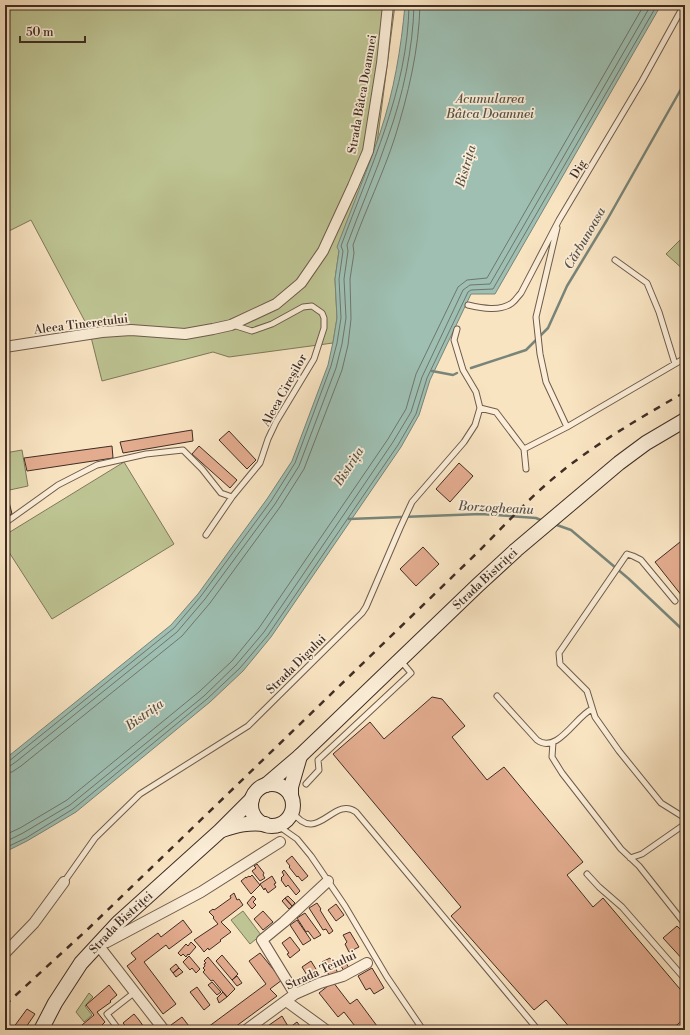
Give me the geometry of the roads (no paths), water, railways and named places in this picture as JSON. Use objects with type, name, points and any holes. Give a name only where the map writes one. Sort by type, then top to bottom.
[{"type":"main road","name":"Strada Bistriței","points":[[266,785],[300,756],[478,585],[533,535],[646,442],[685,420]]},
{"type":"main road","name":"Strada Bistriței","points":[[291,796],[291,787],[300,756]]},
{"type":"main road","points":[[278,784],[291,796],[293,806],[292,811],[284,822],[271,824],[255,816],[252,799],[260,788],[266,785],[278,784]]},
{"type":"main road","name":"Strada Bistriței","points":[[41,1030],[55,1002],[81,963],[118,922],[220,831],[252,799]]},
{"type":"main road","name":"Strada Bistriței","points":[[220,831],[235,825],[253,822],[271,824]]},
{"type":"street","name":"Strada Bâtca Doamnei","points":[[323,251],[368,151],[382,63],[388,5]]},
{"type":"street","name":"Aleea Tineretului","points":[[5,347],[102,332],[131,330],[185,334],[231,325],[276,304],[301,283],[323,251]]},
{"type":"street","points":[[164,1030],[98,945],[107,942],[201,892],[280,842]]},
{"type":"street","points":[[295,994],[262,940],[284,922],[328,881]]},
{"type":"street","points":[[5,953],[34,923],[64,882]]},
{"type":"street","name":"Strada Teiului","points":[[246,1030],[295,994],[320,983],[343,976],[367,963]]},
{"type":"street","points":[[286,1001],[326,1030]]},
{"type":"lane","name":"Dig","points":[[468,305],[478,308],[498,308],[512,303],[521,293],[558,220],[642,81],[684,5]]},
{"type":"lane","points":[[558,220],[536,317],[546,382],[567,427]]},
{"type":"lane","points":[[616,260],[647,283],[660,312],[675,364]]},
{"type":"lane","name":"Aleea Cireșilor","points":[[206,534],[232,497],[260,463],[268,439],[276,422],[314,359],[324,328],[324,318],[322,313],[312,306],[303,307],[272,324],[252,330],[231,325]]},
{"type":"lane","points":[[457,329],[454,340],[464,370],[476,392],[480,408],[496,412],[524,449],[526,469]]},
{"type":"lane","points":[[524,449],[567,427],[685,358]]},
{"type":"lane","name":"Strada Digului","points":[[64,882],[96,838],[140,794],[248,726],[362,613],[410,506],[464,442],[475,425],[480,408]]},
{"type":"lane","points":[[5,523],[58,485],[97,465],[154,453],[183,450],[202,469],[221,493],[232,497]]},
{"type":"lane","points":[[675,601],[641,560],[627,554],[559,653],[560,664],[587,691],[595,717],[619,751],[661,803],[685,818]]},
{"type":"lane","points":[[306,784],[319,770],[318,760],[411,674],[400,660]]},
{"type":"lane","points":[[498,696],[537,740],[541,743],[547,744],[562,737],[586,712],[592,708]]},
{"type":"lane","points":[[553,742],[552,757],[562,772],[617,844],[639,866],[685,924]]},
{"type":"lane","points":[[292,811],[297,819],[311,825],[340,810],[352,809],[356,812],[538,1030]]},
{"type":"lane","points":[[271,824],[296,839],[311,856],[348,912],[387,978],[423,1030]]},
{"type":"lane","points":[[630,858],[642,854],[685,824]]},
{"type":"lane","points":[[587,874],[598,887],[622,907],[685,979]]},
{"type":"lane","points":[[119,1030],[107,1014],[136,992]]},
{"type":"water","points":[[405,5],[661,5],[495,294],[471,294],[430,380],[419,415],[401,447],[271,637],[243,671],[210,702],[76,812],[27,841],[5,852],[5,759],[171,625],[198,594],[267,499],[292,461],[328,365],[337,318],[335,279],[339,251],[337,247],[370,162],[385,117],[396,70]]},
{"type":"waterway","name":"Cărbunoasa","points":[[471,368],[526,350],[548,328],[567,286],[607,220],[685,82]]},
{"type":"waterway","points":[[432,371],[453,375],[457,373]]},
{"type":"waterway","name":"Borzogheanu","points":[[349,519],[481,514],[536,518],[543,521]]},
{"type":"waterway","name":"Borzogheanu","points":[[554,524],[571,530],[629,579],[685,632]]},
{"type":"railway","points":[[5,1005],[89,928],[478,552],[541,489],[592,449],[685,392]]},
{"type":"water label","name":"Acumularea Bâtca Doamnei","points":[[490,106]]},
{"type":"water label","name":"Bistrița","points":[[465,166]]},
{"type":"water label","name":"Bistrița","points":[[348,466]]},
{"type":"water label","name":"Bistrița","points":[[144,714]]}]
